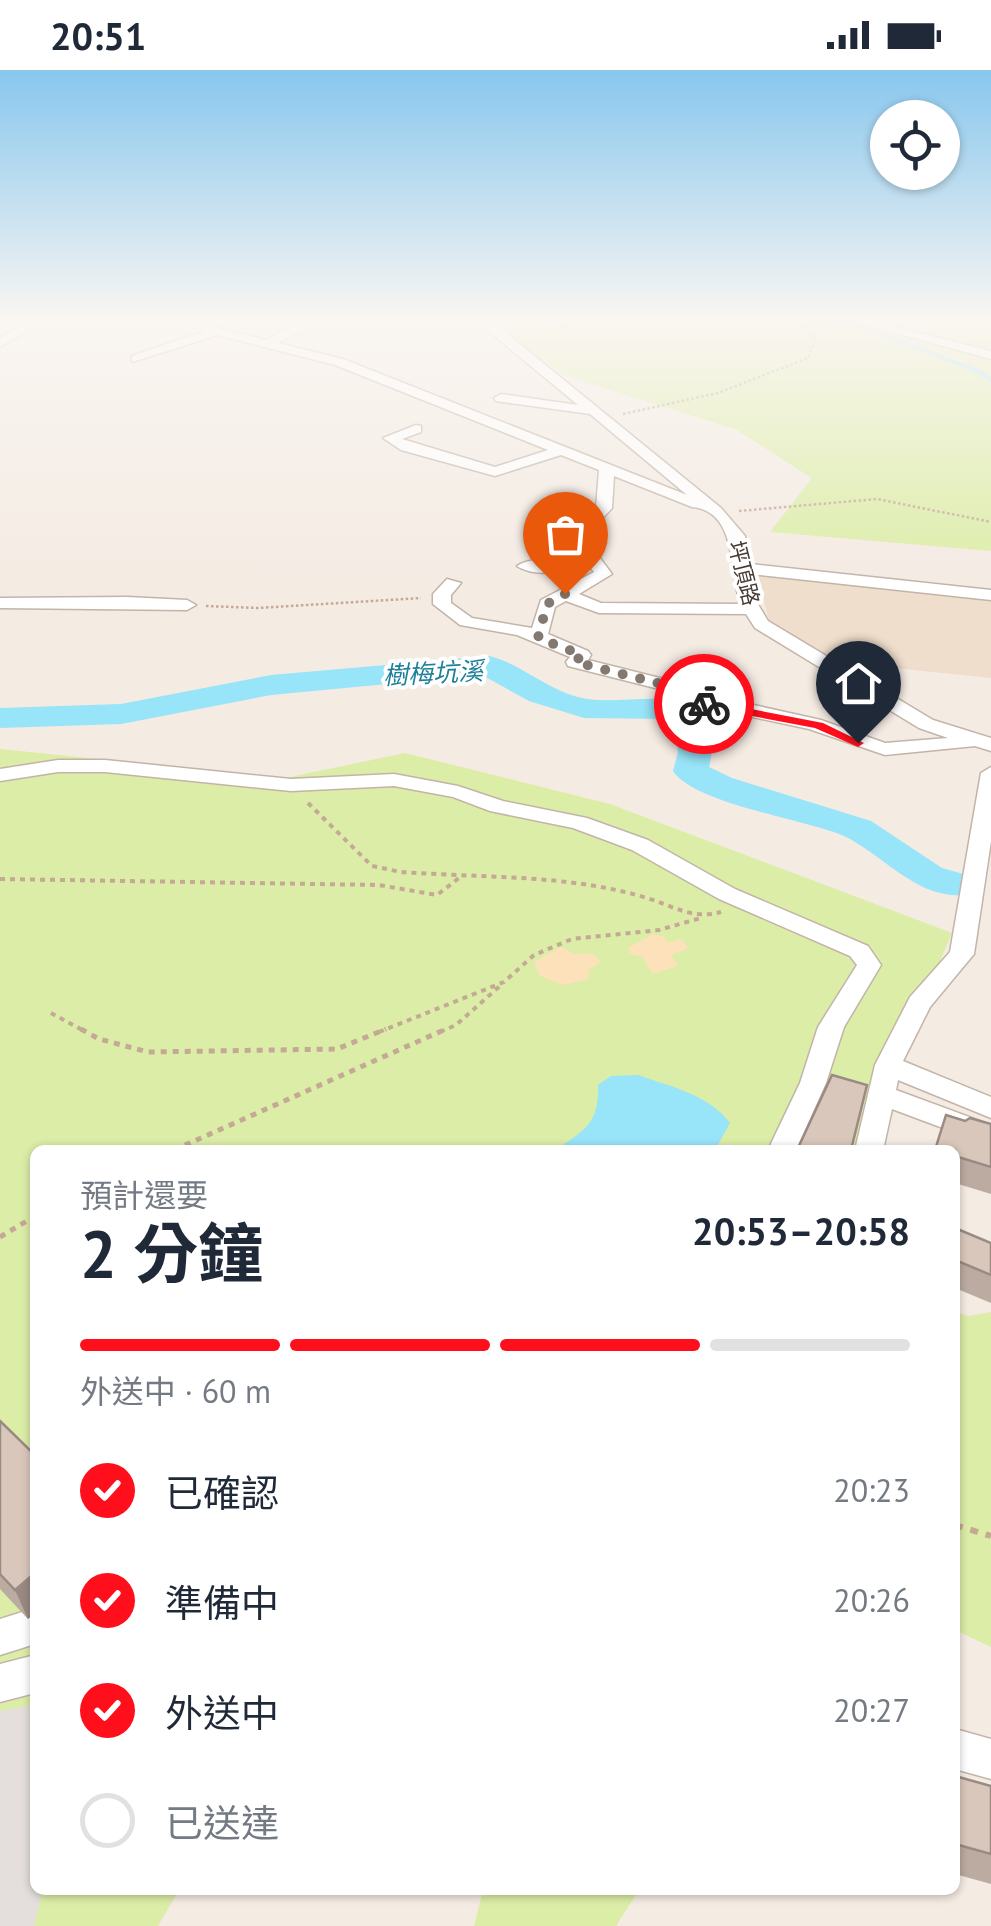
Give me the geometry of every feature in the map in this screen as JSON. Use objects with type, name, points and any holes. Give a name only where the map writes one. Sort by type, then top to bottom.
[{"type":"street","points":[[456,408],[717,512]]},
{"type":"street","points":[[560,408],[599,414]]},
{"type":"street","name":"坪頂路","points":[[591,408],[717,512],[737,536],[750,609],[761,624],[926,724],[991,745]]},
{"type":"street","points":[[416,429],[390,438],[494,479],[564,450]]},
{"type":"street","points":[[538,638],[547,604],[604,574],[582,546],[584,528],[604,508],[608,468]]},
{"type":"street","points":[[669,494],[695,493]]},
{"type":"street","points":[[525,566],[568,566],[589,558]]},
{"type":"street","points":[[742,568],[991,595]]},
{"type":"street","points":[[453,582],[442,594],[442,604],[453,617],[471,625],[514,628],[582,655],[575,662],[677,688],[676,693],[708,705],[818,725],[858,743],[896,750],[940,742],[991,745]]},
{"type":"street","points":[[565,594],[599,608],[750,609]]},
{"type":"street","points":[[2,606],[127,602],[186,605]]},
{"type":"street","points":[[0,775],[58,766],[106,766],[291,786],[394,780],[579,822],[640,845],[728,894],[859,951],[868,965],[831,1026],[813,1083],[784,1145]]},
{"type":"street","points":[[870,1145],[888,1065],[919,1003],[962,954],[991,773]]},
{"type":"street","points":[[888,1065],[991,1108]]},
{"type":"street","points":[[881,1096],[991,1136]]},
{"type":"street","points":[[0,1636],[30,1627]]},
{"type":"street","points":[[0,1683],[30,1675]]},
{"type":"street","points":[[960,1751],[991,1759]]},
{"type":"path","points":[[599,414],[650,408]]},
{"type":"path","points":[[717,512],[877,499],[991,522]]},
{"type":"path","points":[[186,605],[258,608],[420,598],[442,604]]},
{"type":"path","points":[[291,786],[372,866],[586,887],[644,897],[701,918]]},
{"type":"path","points":[[0,880],[379,886],[436,895],[460,877]]},
{"type":"path","points":[[185,1145],[456,1025],[534,954],[572,939],[659,930],[719,914],[727,907],[728,894]]},
{"type":"path","points":[[51,1013],[99,1039],[148,1052],[337,1049],[504,982]]},
{"type":"path","points":[[0,1236],[30,1219]]},
{"type":"path","points":[[960,1527],[991,1536]]},
{"type":"shaded area","points":[[756,570],[991,598],[991,678],[835,662],[769,621]]},
{"type":"shaded area","points":[[30,1706],[30,1895],[42,1895],[34,1926],[0,1926],[0,1711]]},
{"type":"green space","points":[[667,408],[991,408],[991,551],[770,532],[812,478],[735,429]]},
{"type":"green space","points":[[0,749],[285,778],[405,753],[610,804],[952,933],[863,1145],[30,1145],[30,1895],[176,1895],[158,1926],[0,1926]]},
{"type":"green space","points":[[991,1312],[991,1647],[960,1632],[960,1313]]},
{"type":"green space","points":[[482,1895],[636,1895],[616,1926],[474,1926]]},
{"type":"sand","points":[[653,934],[664,937],[668,943],[681,939],[689,948],[671,955],[678,966],[652,974],[643,957],[630,954],[628,948]]},
{"type":"sand","points":[[561,947],[574,954],[594,954],[601,962],[590,969],[588,979],[564,985],[540,976],[534,962]]},
{"type":"water","points":[[638,1075],[688,1093],[711,1105],[730,1123],[718,1145],[563,1145],[588,1125],[596,1109],[598,1085],[611,1076]]},
{"type":"building","points":[[832,1075],[867,1085],[852,1145],[799,1145]]},
{"type":"building","points":[[946,1115],[991,1124],[991,1167],[960,1158],[960,1145],[937,1145]]},
{"type":"building","points":[[960,1230],[991,1243],[991,1275],[960,1262]]},
{"type":"building","points":[[0,1421],[30,1450],[30,1577],[15,1590],[0,1574]]},
{"type":"building","points":[[960,1777],[991,1786],[991,1854],[960,1845]]},
{"type":"waterway","name":"樹梅坑溪","points":[[0,718],[121,714],[271,685],[489,665],[525,688],[570,705],[597,710],[657,707],[680,712],[690,718],[695,752],[690,771],[719,786],[858,829],[928,876],[960,885]]},
{"type":"way so far","points":[[565,594],[547,604],[538,638],[582,655],[575,662],[677,688],[676,693],[704,704]]},
{"type":"route","points":[[704,704],[818,725],[858,743]]}]
